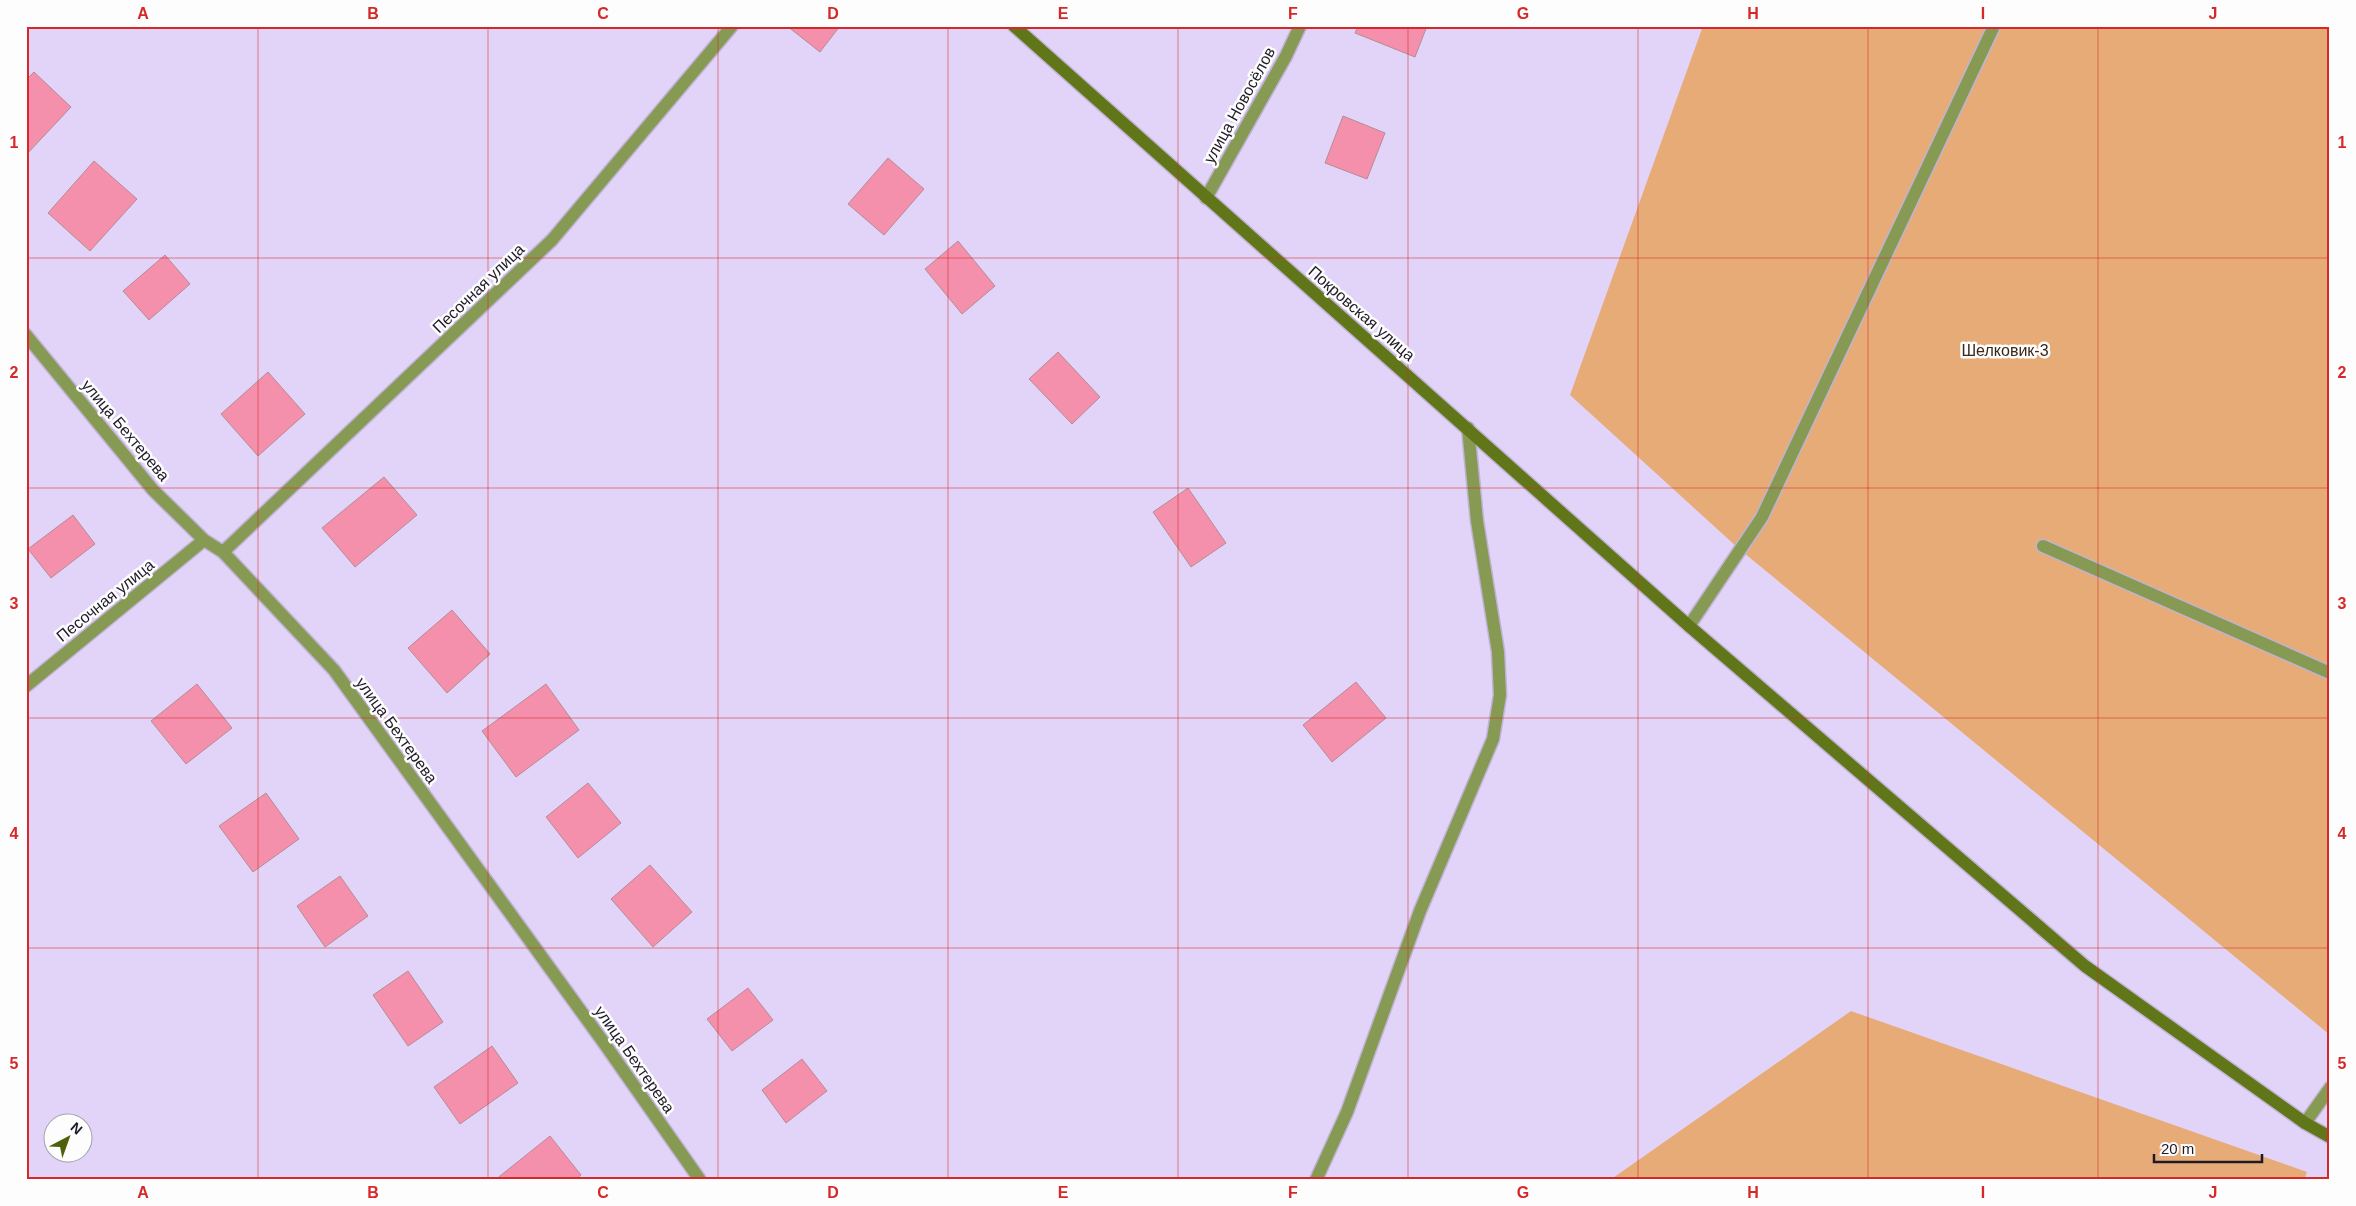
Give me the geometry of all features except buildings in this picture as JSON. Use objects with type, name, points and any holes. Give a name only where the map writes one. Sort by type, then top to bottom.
[{"type":"street","name":"Песочная улица","points":[[223,552],[552,240],[732,26]]},
{"type":"street","name":"Покровская улица","points":[[1014,26],[1468,428],[1688,626],[2085,966],[2305,1123],[2330,1137]]},
{"type":"street","name":"улица Новосёлов","points":[[1206,198],[1286,56],[1300,26]]},
{"type":"street","points":[[1688,626],[1762,517],[1994,26]]},
{"type":"street","name":"улица Бехтерева","points":[[26,335],[153,490],[204,540],[223,552],[334,670],[604,1043],[700,1180]]},
{"type":"street","points":[[1316,1180],[1347,1112],[1420,911],[1493,740],[1500,696],[1498,652],[1477,522],[1468,428]]},
{"type":"street","name":"Песочная улица","points":[[26,686],[204,540]]},
{"type":"street","points":[[2043,546],[2330,673]]},
{"type":"street","points":[[2305,1123],[2330,1088]]},
{"type":"green space","name":"Шелковик-3","points":[[1703,26],[2330,26],[2330,1035],[1738,548],[1570,395]]},
{"type":"green space","points":[[1851,1011],[2307,1172],[2304,1180],[1610,1180]]}]
